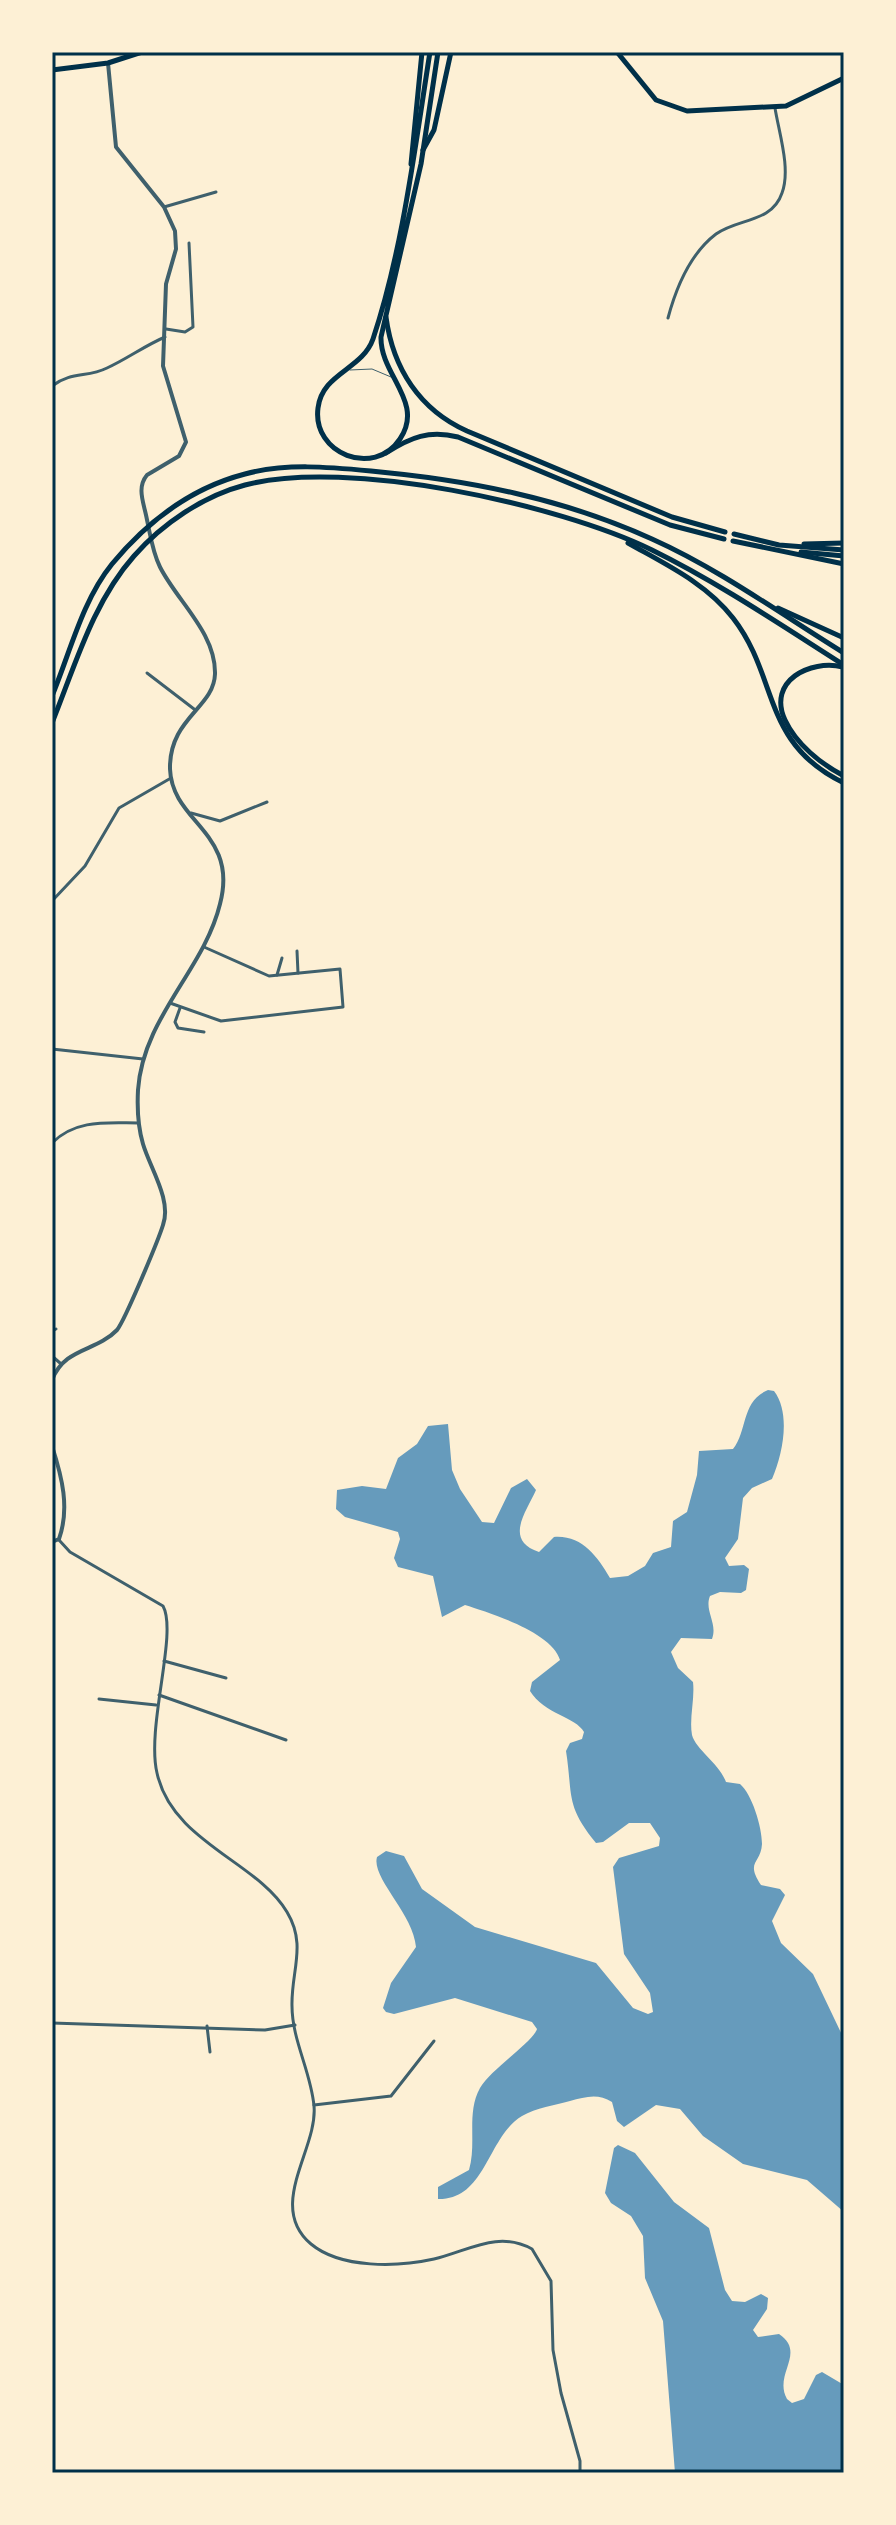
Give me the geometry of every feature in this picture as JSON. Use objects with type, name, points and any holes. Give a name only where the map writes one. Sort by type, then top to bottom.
[{"type":"highway","points":[[52,70],[108,63],[142,52]]},
{"type":"highway","points":[[412,169],[410,149],[422,52]]},
{"type":"highway","points":[[386,317],[392,346],[404,374],[424,404],[437,415],[467,431],[724,536],[670,525],[450,435],[418,435],[386,453],[362,459],[345,456],[331,446],[322,433],[318,408],[323,392],[333,379],[365,355],[372,341],[412,169],[430,52]]},
{"type":"highway","points":[[386,453],[403,435],[408,419],[407,402],[382,352],[386,317],[422,151],[438,52]]},
{"type":"highway","points":[[422,151],[434,130],[451,52]]},
{"type":"highway","points":[[617,52],[646,90],[671,107],[700,111],[775,108],[797,103],[844,78]]},
{"type":"highway","points":[[52,696],[92,593],[130,543],[191,496],[245,474],[273,469],[345,469],[433,477],[559,503],[656,541],[844,653]]},
{"type":"highway","points":[[52,723],[93,620],[119,574],[136,553],[175,519],[223,492],[273,480],[415,486],[472,495],[602,529],[723,587],[844,666]]},
{"type":"highway","points":[[602,529],[670,566],[719,602],[752,650],[779,724],[809,757],[844,783]]},
{"type":"highway","points":[[733,538],[844,564]]},
{"type":"highway","points":[[779,547],[844,543]]},
{"type":"highway","points":[[779,547],[844,553]]},
{"type":"highway","points":[[759,600],[844,638]]},
{"type":"highway","points":[[844,666],[822,664],[801,670],[786,684],[782,705],[785,720],[797,738],[812,755],[844,776]]},
{"type":"street","points":[[52,1380],[60,1363],[118,1329],[163,1224],[164,1204],[138,1123],[143,1059],[169,1003],[204,947],[222,899],[222,870],[215,844],[177,797],[171,778],[172,744],[212,687],[215,674],[212,655],[154,551],[145,509],[143,479],[179,456],[186,442],[165,375],[166,284],[177,243],[174,225],[164,207],[114,141],[108,63]]},
{"type":"street","points":[[668,318],[686,274],[708,241],[731,226],[763,215],[780,199],[785,176],[775,108]]},
{"type":"street","points":[[164,207],[216,192]]},
{"type":"street","points":[[166,329],[185,332],[193,327],[189,243]]},
{"type":"street","points":[[52,386],[74,373],[105,369],[133,351],[165,337]]},
{"type":"street","points":[[147,673],[194,709]]},
{"type":"street","points":[[52,901],[85,866],[119,808],[171,778]]},
{"type":"street","points":[[191,813],[220,821],[267,802]]},
{"type":"street","points":[[169,1003],[216,1021],[343,1007],[341,969],[267,975],[204,947]]},
{"type":"street","points":[[297,951],[298,973]]},
{"type":"street","points":[[277,975],[282,958]]},
{"type":"street","points":[[180,1008],[175,1022],[178,1028],[204,1032]]},
{"type":"street","points":[[52,1049],[143,1059]]},
{"type":"street","points":[[52,1143],[65,1131],[82,1125],[138,1123]]},
{"type":"street","points":[[52,1356],[60,1363]]},
{"type":"street","points":[[52,1446],[64,1493],[65,1511],[59,1539]]},
{"type":"street","points":[[52,1542],[59,1539]]},
{"type":"street","points":[[59,1539],[70,1552],[163,1606],[168,1617],[156,1705],[154,1756],[166,1797],[196,1833],[274,1895],[289,1914],[299,1946],[291,2005],[314,2105],[314,2125],[294,2192],[295,2216],[309,2243],[330,2255],[367,2262],[418,2262],[501,2240],[525,2245],[538,2256],[548,2272],[553,2294],[553,2350],[580,2473]]},
{"type":"street","points":[[164,1661],[226,1678]]},
{"type":"street","points":[[159,1695],[286,1740]]},
{"type":"street","points":[[99,1699],[156,1705]]},
{"type":"street","points":[[52,2023],[265,2030],[295,2025]]},
{"type":"street","points":[[207,2026],[210,2052]]},
{"type":"street","points":[[314,2105],[391,2096],[434,2041]]},
{"type":"lane","points":[[348,370],[372,369],[394,380]]},
{"type":"water","points":[[768,1390],[774,1391],[779,1400],[784,1422],[779,1458],[772,1479],[752,1488],[743,1498],[738,1539],[725,1558],[729,1566],[744,1565],[749,1569],[746,1590],[710,1596],[712,1639],[681,1638],[671,1652],[678,1668],[693,1682],[691,1729],[694,1741],[726,1782],[740,1784],[756,1811],[762,1844],[754,1871],[761,1885],[780,1889],[785,1895],[772,1921],[781,1943],[813,1974],[844,2039],[844,2212],[807,2180],[743,2164],[703,2136],[680,2109],[656,2105],[624,2127],[617,2121],[612,2102],[597,2097],[581,2098],[522,2116],[510,2126],[476,2179],[466,2189],[454,2197],[438,2199],[438,2187],[469,2170],[472,2118],[480,2088],[537,2029],[532,2022],[455,1998],[394,2014],[386,2012],[383,2008],[391,1983],[416,1947],[408,1922],[380,1875],[377,1857],[386,1851],[404,1856],[422,1889],[475,1927],[596,1963],[633,2008],[648,2014],[653,2012],[650,1993],[624,1954],[613,1867],[619,1858],[659,1846],[660,1838],[650,1823],[629,1823],[603,1842],[596,1843],[579,1819],[572,1800],[566,1751],[570,1743],[582,1739],[584,1732],[574,1722],[543,1705],[530,1691],[532,1682],[560,1660],[555,1650],[519,1625],[465,1605],[442,1617],[433,1576],[398,1567],[394,1558],[400,1539],[398,1532],[345,1517],[336,1509],[337,1490],[362,1486],[386,1489],[398,1458],[417,1444],[428,1426],[448,1424],[452,1470],[460,1489],[482,1522],[494,1523],[511,1488],[527,1479],[536,1490],[521,1524],[522,1540],[528,1547],[539,1552],[554,1537],[573,1539],[588,1548],[610,1578],[628,1576],[645,1566],[653,1553],[671,1547],[673,1521],[687,1512],[697,1475],[699,1451],[733,1449],[753,1401]]},
{"type":"water","points":[[618,2145],[635,2153],[674,2202],[709,2228],[725,2290],[732,2301],[745,2302],[761,2294],[768,2298],[767,2309],[753,2330],[758,2337],[779,2334],[787,2341],[790,2356],[784,2390],[787,2399],[792,2403],[804,2399],[816,2375],[822,2372],[844,2385],[844,2473],[675,2473],[663,2321],[645,2278],[643,2236],[631,2216],[611,2203],[605,2193],[614,2148]]}]
